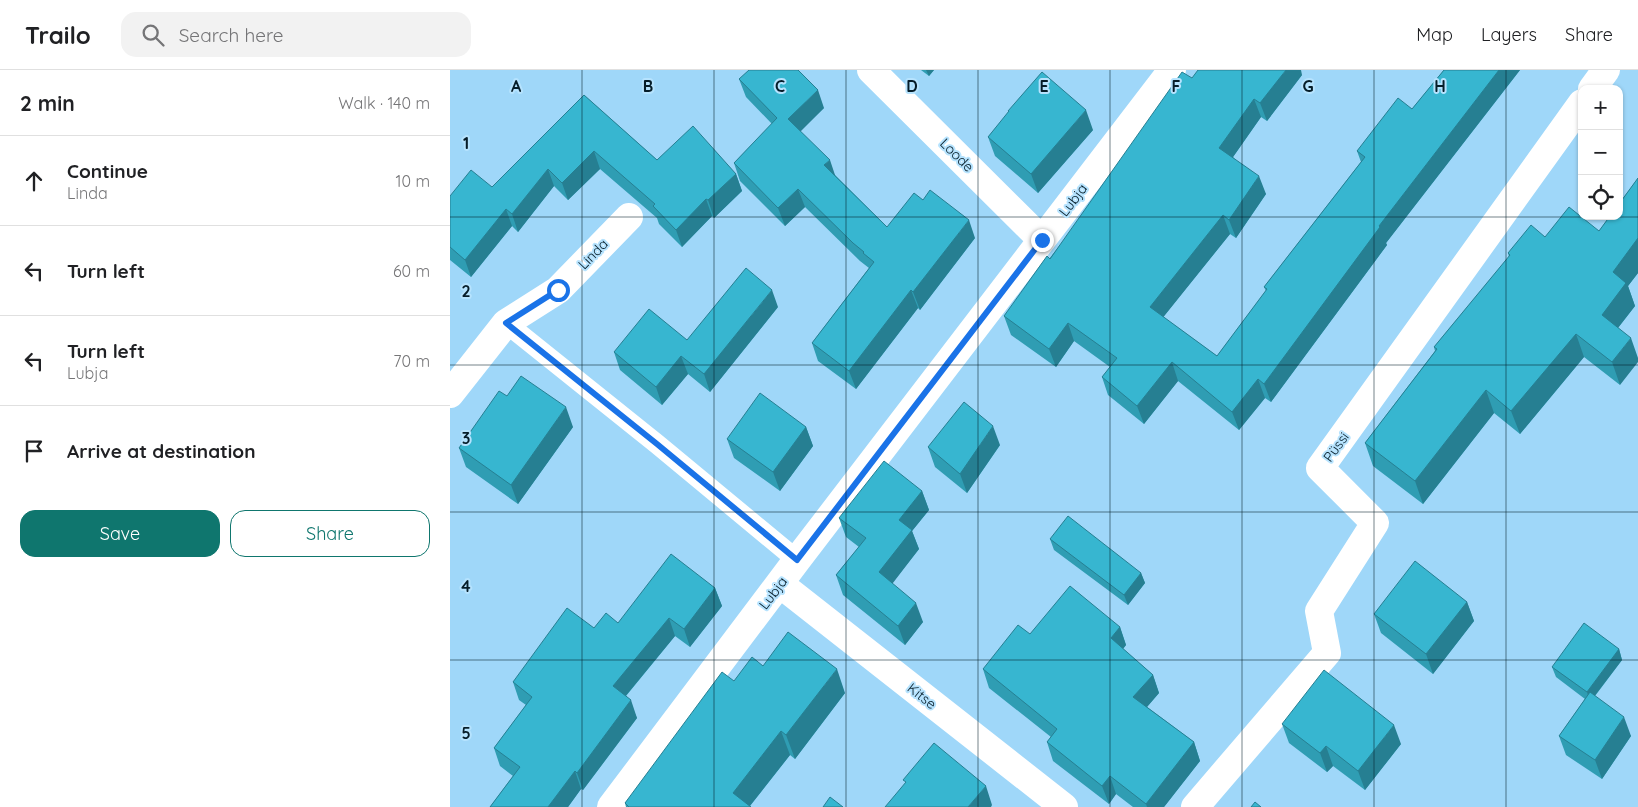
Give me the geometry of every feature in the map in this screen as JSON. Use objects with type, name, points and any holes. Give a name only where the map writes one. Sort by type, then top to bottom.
[{"type":"street","name":"Loode","points":[[871,70],[1042,240]]},
{"type":"street","name":"Lubja","points":[[611,807],[797,560],[1172,70]]},
{"type":"street","points":[[1595,85],[1606,70]]},
{"type":"street","name":"Püssi","points":[[1195,807],[1327,653],[1319,611],[1375,523],[1320,468],[1578,109]]},
{"type":"street","name":"Linda","points":[[450,394],[506,323],[558,290],[630,217]]},
{"type":"street","name":"Kitse","points":[[780,584],[1064,807]]},
{"type":"lane","points":[[506,323],[657,444],[797,560]]},
{"type":"building","points":[[749,70],[798,70],[818,90],[788,119],[830,160],[824,165],[887,227],[914,193],[923,200],[930,190],[969,220],[913,292],[911,290],[849,371],[812,343],[874,262],[798,189],[778,208],[734,163],[777,118],[739,79]]},
{"type":"building","points":[[1198,70],[1286,70],[1260,103],[1254,99],[1219,148],[1259,176],[1229,220],[1223,215],[1150,307],[1217,356],[1267,289],[1264,287],[1365,157],[1357,151],[1398,98],[1412,109],[1444,70],[1499,70],[1379,226],[1264,384],[1258,379],[1232,412],[1172,362],[1137,406],[1102,377],[1117,358],[1068,323],[1049,349],[1004,316],[1047,256],[1050,259],[1182,72],[1192,78]]},
{"type":"building","points":[[1042,72],[1086,110],[1031,174],[988,137]]},
{"type":"building","points":[[584,95],[657,160],[693,126],[736,174],[708,200],[706,199],[676,230],[653,206],[655,204],[594,151],[562,183],[548,169],[512,214],[506,209],[465,260],[450,247],[450,196],[471,170],[492,187]]},
{"type":"building","points":[[1638,178],[1638,238],[1613,272],[1626,283],[1602,315],[1631,338],[1612,362],[1576,334],[1511,411],[1486,390],[1415,481],[1365,443],[1437,349],[1434,347],[1510,255],[1508,253],[1531,225],[1545,237],[1569,207],[1578,214],[1578,220],[1585,220],[1599,231],[1607,220],[1623,220],[1623,199]]},
{"type":"building","points":[[746,268],[772,290],[704,374],[681,356],[656,387],[614,352],[649,309],[687,340]]},
{"type":"building","points":[[521,376],[566,407],[511,485],[459,448],[499,391],[507,396]]},
{"type":"building","points":[[760,393],[806,427],[773,472],[727,439]]},
{"type":"building","points":[[964,402],[993,426],[960,474],[928,447]]},
{"type":"building","points":[[884,461],[922,491],[899,520],[912,530],[879,572],[916,603],[898,626],[836,575],[866,538],[839,518]]},
{"type":"building","points":[[1068,516],[1141,573],[1124,595],[1050,539]]},
{"type":"building","points":[[671,554],[715,588],[684,629],[669,618],[613,686],[631,700],[577,773],[575,771],[548,807],[490,807],[520,767],[494,748],[532,697],[513,682],[567,608],[594,628],[606,613],[618,623]]},
{"type":"building","points":[[1415,561],[1467,602],[1426,654],[1374,614]]},
{"type":"building","points":[[1070,586],[1120,627],[1111,638],[1153,675],[1133,697],[1194,742],[1146,804],[1110,776],[1102,786],[1047,742],[1057,729],[983,669],[1018,625],[1030,634]]},
{"type":"building","points":[[1584,623],[1619,649],[1587,692],[1552,667]]},
{"type":"building","points":[[788,632],[837,669],[786,735],[781,731],[733,793],[751,807],[629,807],[625,803],[722,672],[734,681],[752,657],[763,666]]},
{"type":"building","points":[[1324,670],[1394,725],[1358,771],[1326,746],[1320,753],[1282,724]]},
{"type":"building","points":[[1590,692],[1624,717],[1595,760],[1559,736]]},
{"type":"building","points":[[934,743],[986,786],[968,807],[885,807],[906,782],[903,780]]},
{"type":"building","points":[[830,797],[843,807],[823,807]]},
{"type":"building","points":[[1255,802],[1261,807],[1251,807]]},
{"type":"route","points":[[558,290],[506,323],[657,444],[797,560],[1042,240]]}]
